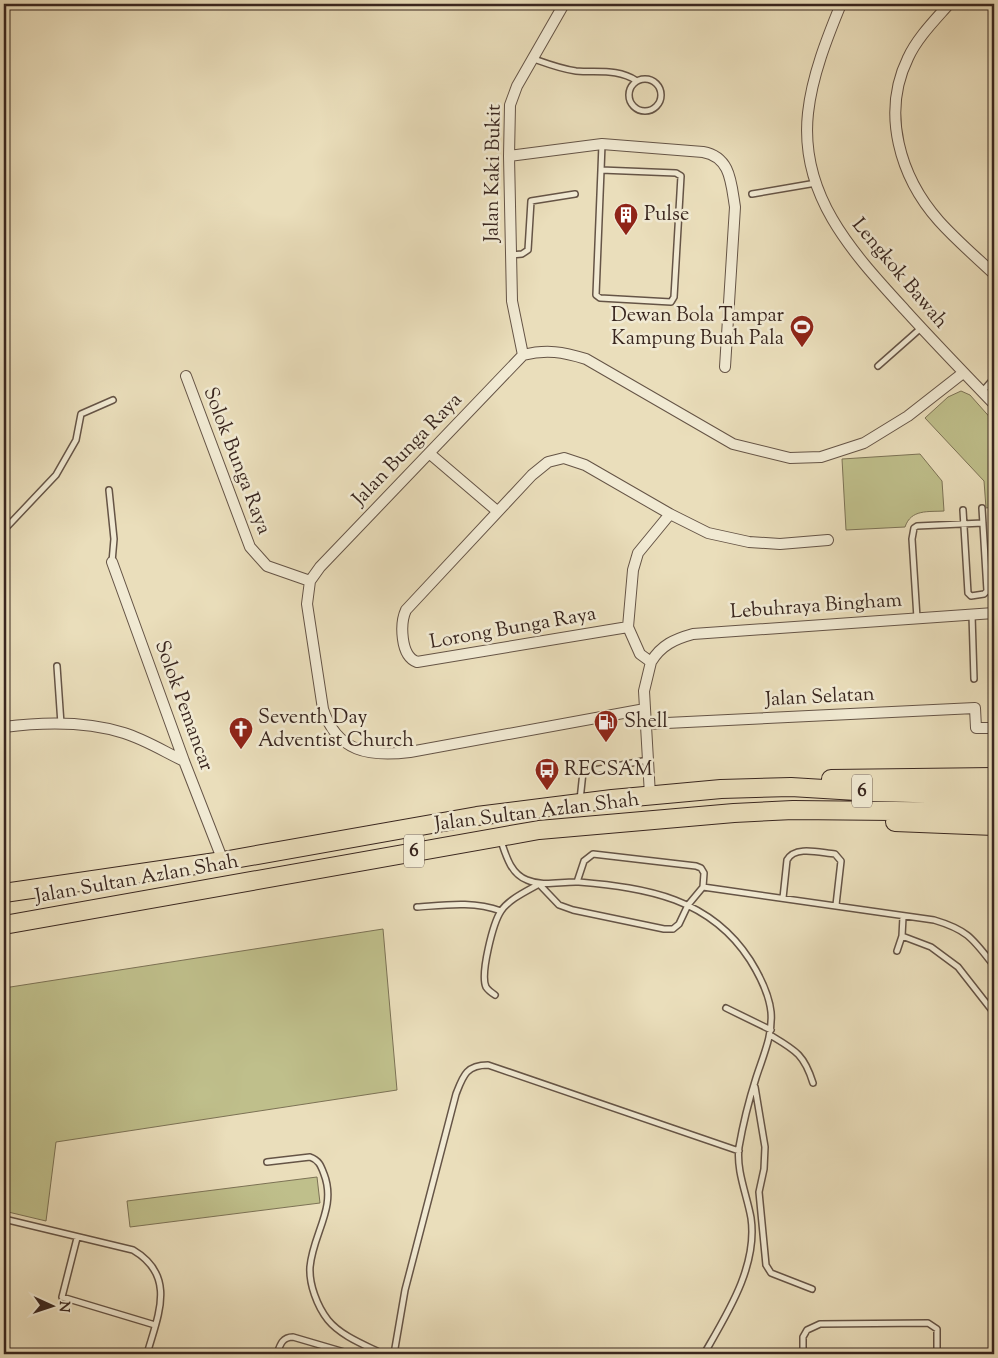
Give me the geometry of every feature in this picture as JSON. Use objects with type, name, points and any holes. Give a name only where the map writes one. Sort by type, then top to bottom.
[{"type":"highway","points":[[791,787],[820,780],[994,776]]},
{"type":"highway","name":"Jalan Sultan Azlan Shah","points":[[4,894],[223,861],[431,824],[650,795],[791,787],[994,794]]},
{"type":"highway","name":"Jalan Sultan Azlan Shah","points":[[4,925],[500,836],[734,813],[828,810],[994,812]]},
{"type":"highway","points":[[828,810],[894,822],[994,826]]},
{"type":"street","name":"Jalan Kaki Bukit","points":[[523,355],[512,301],[509,156],[510,105],[513,94],[564,4]]},
{"type":"street","name":"Lengkok Bawah","points":[[841,4],[818,67],[808,113],[809,154],[816,183],[830,218],[854,254],[921,328],[994,404]]},
{"type":"street","points":[[949,4],[922,36],[908,58],[898,85],[895,124],[904,163],[924,201],[939,221],[994,274]]},
{"type":"street","points":[[509,156],[602,144],[709,153],[721,160],[726,169],[735,207],[724,367]]},
{"type":"street","points":[[523,355],[541,350],[560,351],[586,359],[733,444],[790,458],[821,458],[864,443],[908,416],[963,373]]},
{"type":"street","name":"Jalan Bunga Raya","points":[[310,580],[320,567],[523,355]]},
{"type":"street","name":"Solok Bunga Raya","points":[[186,376],[250,547],[267,566],[310,580]]},
{"type":"street","points":[[429,453],[496,510]]},
{"type":"street","name":"Lorong Bunga Raya","points":[[628,627],[422,662],[413,660],[405,650],[402,623],[406,610],[496,510],[548,462],[564,458],[585,465],[670,514],[708,533],[749,542],[780,544],[828,540]]},
{"type":"street","points":[[650,795],[644,691],[650,662],[640,654],[628,627],[635,560],[646,543],[670,514]]},
{"type":"street","name":"Solok Pemancar","points":[[112,562],[184,761],[223,861]]},
{"type":"street","points":[[310,580],[306,604],[323,709],[328,724],[335,734],[360,751],[390,754],[410,752],[645,709]]},
{"type":"street","name":"Lebuhraya Bingham","points":[[650,662],[656,653],[673,640],[693,634],[994,613]]},
{"type":"street","name":"Jalan Selatan","points":[[646,724],[975,708],[976,728],[994,728]]},
{"type":"street","points":[[4,726],[60,724],[90,726],[125,733],[184,761]]},
{"type":"lane","points":[[534,58],[561,69],[615,72],[628,75],[636,81]]},
{"type":"lane","points":[[646,78],[659,86],[660,101],[653,109],[638,110],[631,103],[630,88],[636,81],[646,78]]},
{"type":"lane","points":[[601,170],[676,173],[681,176],[674,297],[672,302],[600,298],[596,295],[602,144]]},
{"type":"lane","points":[[752,194],[816,183]]},
{"type":"lane","points":[[511,255],[522,254],[528,250],[531,201],[575,194]]},
{"type":"lane","points":[[878,366],[921,328]]},
{"type":"lane","points":[[982,392],[994,378]]},
{"type":"lane","points":[[4,530],[56,475],[76,440],[81,414],[113,400]]},
{"type":"lane","points":[[109,490],[114,539],[112,562]]},
{"type":"lane","points":[[963,510],[968,593],[971,596],[984,594],[987,591],[982,508]]},
{"type":"lane","points":[[916,618],[912,539],[914,528],[917,526],[982,522]]},
{"type":"lane","points":[[972,614],[974,679]]},
{"type":"lane","points":[[57,666],[60,724]]},
{"type":"lane","points":[[580,803],[583,772],[648,760]]},
{"type":"lane","points":[[500,836],[511,866],[517,874],[526,880],[539,884],[577,882],[661,894],[688,905],[710,917],[744,952],[768,996],[770,1032],[754,1084],[739,1151],[740,1175],[751,1220],[751,1242],[746,1269],[725,1318],[704,1354]]},
{"type":"lane","points":[[783,898],[787,860],[790,854],[797,851],[836,854],[841,861],[836,905]]},
{"type":"lane","points":[[539,884],[559,904],[573,910],[664,930],[673,929],[679,924],[688,905],[703,886],[704,873],[701,868],[696,866],[593,854],[584,861],[577,882]]},
{"type":"lane","points":[[495,995],[486,988],[484,975],[490,942],[501,911],[514,899],[539,884]]},
{"type":"lane","points":[[703,886],[836,905],[903,917],[934,920],[956,926],[969,935],[994,966]]},
{"type":"lane","points":[[417,908],[459,903],[484,905],[501,911]]},
{"type":"lane","points":[[897,951],[902,936],[903,917]]},
{"type":"lane","points":[[902,936],[931,947],[958,967],[994,1013]]},
{"type":"lane","points":[[726,1008],[770,1032],[793,1049],[807,1064],[813,1083]]},
{"type":"lane","points":[[394,1354],[405,1290],[456,1094],[464,1074],[470,1067],[488,1065],[739,1151]]},
{"type":"lane","points":[[754,1084],[765,1147],[764,1169],[759,1192],[766,1265],[771,1273],[812,1289]]},
{"type":"lane","points":[[267,1162],[310,1157],[321,1166],[326,1180],[329,1201],[326,1216],[311,1258],[310,1276],[312,1288],[328,1320],[336,1327],[383,1354]]},
{"type":"lane","points":[[4,1219],[133,1250],[150,1264],[156,1273],[162,1296],[147,1354]]},
{"type":"lane","points":[[77,1238],[62,1297],[64,1300],[155,1325]]},
{"type":"lane","points":[[803,1354],[803,1337],[811,1326],[820,1324],[908,1323],[928,1323],[937,1329],[937,1354]]},
{"type":"lane","points":[[277,1354],[282,1341],[286,1337],[351,1354]]},
{"type":"green space","points":[[961,391],[970,395],[994,422],[994,507],[986,508],[984,481],[925,418],[948,397]]},
{"type":"green space","points":[[920,454],[942,481],[944,511],[916,514],[911,517],[905,527],[846,530],[842,459]]},
{"type":"green space","points":[[383,929],[397,1090],[56,1142],[46,1221],[4,1211],[4,988]]},
{"type":"green space","points":[[317,1177],[320,1203],[130,1227],[127,1201]]},
{"type":"place","name":"Pulse","points":[[626,236]]},
{"type":"place","name":"Dewan Bola Tampar Kampung Buah Pala","points":[[802,348]]},
{"type":"place","name":"Shell","points":[[606,743]]},
{"type":"place","name":"Seventh Day Adventist Church","points":[[241,750]]},
{"type":"place","name":"RECSAM","points":[[547,791]]}]
